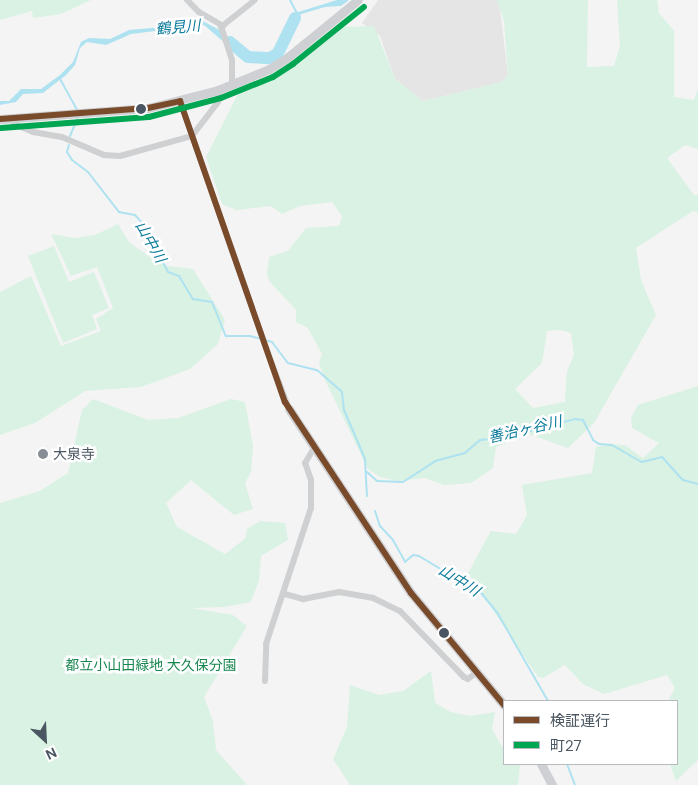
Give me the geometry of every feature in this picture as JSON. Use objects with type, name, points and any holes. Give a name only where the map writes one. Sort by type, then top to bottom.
[{"type":"street","points":[[187,0],[199,12],[222,26],[225,43],[232,60],[232,85]]},
{"type":"street","points":[[222,26],[255,0]]},
{"type":"street","points":[[0,119],[148,108],[218,90],[288,57],[358,0]]},
{"type":"street","points":[[11,118],[16,125],[32,132],[62,137],[112,157],[138,153],[192,136],[218,102],[218,90]]},
{"type":"street","points":[[180,101],[289,409],[411,593],[503,704]]},
{"type":"street","points":[[265,680],[266,644],[285,594],[311,508],[311,480],[305,463],[314,448]]},
{"type":"street","points":[[285,594],[303,599],[339,592],[373,598],[400,611],[464,677],[468,679],[477,672]]},
{"type":"street","points":[[542,765],[552,785]]},
{"type":"shaded area","points":[[378,0],[499,0],[508,75],[502,82],[423,101],[395,79],[380,36],[362,23]]},
{"type":"green space","points":[[0,0],[91,0],[61,14],[33,18],[32,11],[0,20]]},
{"type":"green space","points":[[497,0],[588,0],[587,67],[614,66],[620,46],[617,0],[657,0],[659,13],[674,31],[674,97],[694,100],[698,89],[698,149],[685,145],[667,158],[694,195],[698,195],[698,213],[693,211],[636,248],[641,280],[656,315],[594,423],[568,448],[529,434],[496,447],[493,468],[471,483],[444,485],[425,478],[397,481],[380,477],[368,469],[326,382],[319,363],[322,354],[308,328],[296,322],[296,310],[269,281],[267,274],[269,257],[288,251],[306,228],[339,226],[342,216],[332,202],[300,206],[282,214],[271,206],[236,210],[222,204],[206,157],[240,90],[290,65],[342,27],[374,26],[395,79],[423,101],[502,82],[508,75],[504,21]],"holes":[[[560,330],[571,333],[574,355],[567,371],[565,402],[533,408],[515,389],[542,363],[547,331]]]},
{"type":"green space","points":[[118,224],[129,242],[147,255],[168,266],[193,269],[225,320],[218,344],[190,369],[141,387],[85,391],[35,423],[0,435],[0,292],[31,276],[61,346],[101,331],[96,319],[113,308],[97,267],[71,276],[51,234],[75,238],[95,235]]},
{"type":"green space","points":[[54,246],[69,282],[94,272],[109,308],[92,315],[97,329],[63,343],[28,256]]},
{"type":"green space","points":[[698,386],[698,760],[676,781],[670,765],[678,765],[678,700],[669,700],[675,688],[667,675],[604,694],[583,684],[565,665],[543,678],[538,677],[468,573],[491,531],[516,534],[527,515],[522,485],[592,473],[596,447],[607,444],[625,445],[643,458],[659,443],[632,428],[631,417],[638,405]]},
{"type":"green space","name":"都立小山田緑地 大久保分園","points":[[93,399],[148,420],[178,418],[231,399],[245,402],[253,446],[251,472],[245,483],[253,509],[234,515],[191,480],[166,503],[177,527],[225,554],[246,538],[247,529],[260,521],[285,523],[288,540],[261,556],[259,580],[251,602],[224,607],[191,608],[233,615],[247,626],[204,697],[213,721],[216,750],[247,785],[0,785],[0,503],[40,491],[68,473],[82,410]]},
{"type":"green space","points":[[431,671],[435,703],[451,712],[470,716],[495,712],[492,729],[503,748],[503,765],[520,765],[518,785],[350,785],[333,759],[347,727],[350,685],[379,695],[403,691]]},
{"type":"water","points":[[337,0],[349,0],[341,6],[325,7],[301,14],[274,58],[264,64],[241,57],[204,25],[131,34],[106,45],[87,42],[80,48],[75,65],[66,75],[43,93],[23,94],[16,102],[0,105],[0,101],[9,101],[21,89],[41,89],[60,75],[73,62],[81,42],[89,38],[110,39],[129,30],[184,25],[199,19],[225,33],[241,54],[260,61],[275,50],[295,13]]},
{"type":"waterway","points":[[290,0],[297,13]]},
{"type":"waterway","name":"鶴見川","points":[[230,42],[248,57],[270,58],[278,53],[295,18]]},
{"type":"waterway","name":"山中川","points":[[60,79],[77,110]]},
{"type":"waterway","name":"山中川","points":[[70,136],[78,117]]},
{"type":"waterway","name":"山中川","points":[[69,145],[67,152],[72,160],[88,172],[119,212],[135,215],[143,224],[168,272],[179,276],[193,299],[212,302],[226,336],[250,336],[272,342],[288,363],[317,370],[342,392],[344,410],[365,459],[367,496]]},
{"type":"waterway","name":"善治ヶ谷川","points":[[367,472],[377,481],[403,482],[435,461],[465,453],[480,440],[505,438],[575,419],[583,420],[593,440],[599,444],[612,445],[642,462],[662,457],[683,480],[698,484]]},
{"type":"waterway","name":"山中川","points":[[375,511],[380,526],[393,540],[405,562],[413,555],[419,556],[482,594],[498,614],[547,700]]},
{"type":"waterway","name":"山中川","points":[[567,765],[575,785]]},
{"type":"transit line","name":"町27","points":[[1,128],[149,117],[221,98],[273,77],[293,64],[364,7]]},
{"type":"transit line","name":"検証運行","points":[[0,119],[148,108],[180,101],[285,402],[411,593],[503,704]]},
{"type":"place","name":"大泉寺","points":[[43,454]]}]
